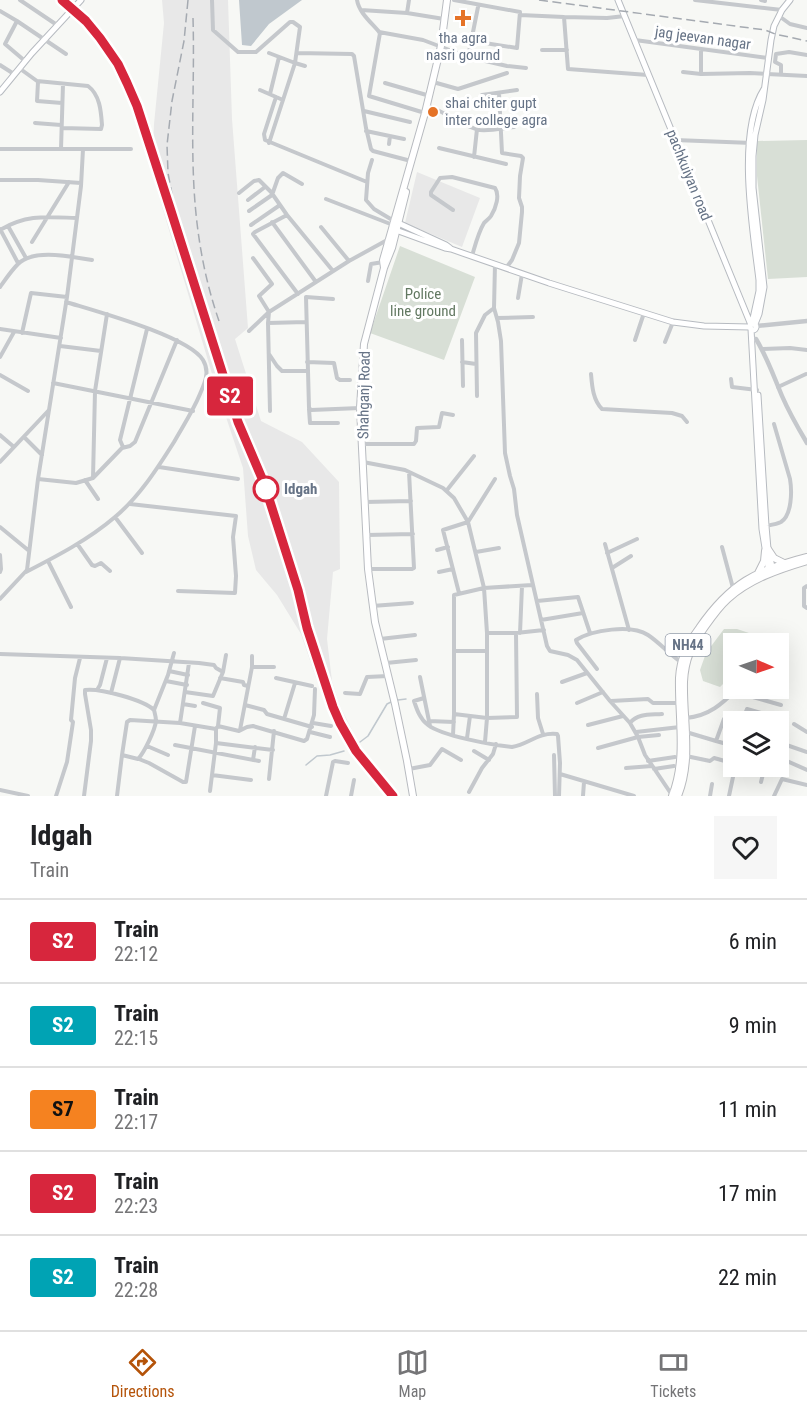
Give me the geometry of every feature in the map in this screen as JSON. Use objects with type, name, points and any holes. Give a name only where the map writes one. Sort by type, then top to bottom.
[{"type":"main road","points":[[0,92],[81,0]]},
{"type":"main road","points":[[383,265],[388,261],[395,225],[430,96],[441,46],[447,0]]},
{"type":"main road","name":"pachkuiyan road","points":[[618,0],[753,327]]},
{"type":"main road","points":[[771,571],[767,550],[755,390],[753,327],[761,287],[751,181],[752,143],[755,110],[764,88],[774,26],[780,13],[791,0]]},
{"type":"main road","points":[[395,225],[451,249],[522,274],[673,322],[704,326],[753,327]]},
{"type":"main road","name":"Shahganj Road","points":[[395,225],[389,239],[364,344],[360,408],[372,606],[393,693],[412,796]]},
{"type":"main road","points":[[757,574],[762,567],[767,550],[764,513]]},
{"type":"main road","points":[[767,550],[774,558],[784,563]]},
{"type":"main road","name":"NH44","points":[[678,796],[684,783],[686,718],[684,682],[690,651],[714,615],[734,594],[784,563],[807,559]]},
{"type":"main road","name":"NH44","points":[[672,796],[679,775],[681,754],[679,678],[684,651],[708,615],[733,588],[757,574],[807,559]]},
{"type":"street","points":[[20,0],[57,26]]},
{"type":"street","points":[[212,0],[213,30],[238,52],[259,51],[290,21],[300,27],[295,63],[269,143]]},
{"type":"street","points":[[357,0],[361,10],[379,32],[423,40],[468,57],[526,68]]},
{"type":"street","points":[[407,13],[409,0]]},
{"type":"street","points":[[454,0],[519,11],[517,47],[472,41]]},
{"type":"street","points":[[698,0],[780,13],[790,24],[807,27]]},
{"type":"street","points":[[468,57],[478,7]]},
{"type":"street","points":[[361,10],[407,13],[445,20]]},
{"type":"street","points":[[0,11],[66,54]]},
{"type":"street","points":[[520,15],[607,18],[625,16]]},
{"type":"street","points":[[563,17],[565,18],[568,69],[648,75]]},
{"type":"street","points":[[17,21],[5,45],[25,61]]},
{"type":"street","points":[[379,32],[369,96],[425,113]]},
{"type":"street","points":[[0,34],[7,39]]},
{"type":"street","name":"jag jeevan nagar","points":[[635,40],[768,58]]},
{"type":"street","points":[[701,49],[701,74]]},
{"type":"street","points":[[542,50],[567,50]]},
{"type":"street","points":[[781,74],[781,65],[775,62],[776,54],[789,52],[807,55]]},
{"type":"street","points":[[269,53],[305,66]]},
{"type":"street","points":[[297,53],[352,54],[372,150],[412,161]]},
{"type":"street","points":[[270,94],[279,57]]},
{"type":"street","points":[[0,65],[14,74]]},
{"type":"street","points":[[19,68],[38,82],[92,87],[99,103],[102,125],[99,129],[35,123]]},
{"type":"street","points":[[683,72],[807,76]]},
{"type":"street","points":[[432,81],[458,89],[507,73]]},
{"type":"street","points":[[38,82],[37,101],[62,103]]},
{"type":"street","points":[[385,83],[430,96]]},
{"type":"street","points":[[61,149],[63,84]]},
{"type":"street","points":[[260,90],[283,100]]},
{"type":"street","points":[[482,95],[517,90]]},
{"type":"street","points":[[500,93],[502,153],[523,158],[519,196],[522,212],[519,243],[506,268]]},
{"type":"street","points":[[276,97],[265,141],[367,182]]},
{"type":"street","points":[[427,105],[477,129],[514,127]]},
{"type":"street","points":[[363,111],[410,122]]},
{"type":"street","points":[[474,157],[477,129]]},
{"type":"street","points":[[366,130],[404,139]]},
{"type":"street","points":[[389,144],[390,136]]},
{"type":"street","points":[[675,140],[752,143]]},
{"type":"street","points":[[439,148],[506,164]]},
{"type":"street","points":[[0,149],[132,150]]},
{"type":"street","points":[[26,572],[72,257],[83,149]]},
{"type":"street","points":[[372,160],[366,200],[395,225]]},
{"type":"street","points":[[249,211],[272,195],[278,178],[283,173],[302,184]]},
{"type":"street","points":[[453,210],[431,195],[439,178],[452,177],[497,190],[498,194],[491,216],[484,224],[472,256]]},
{"type":"street","points":[[0,180],[81,183]]},
{"type":"street","points":[[239,194],[259,180],[333,272]]},
{"type":"street","points":[[32,242],[69,182]]},
{"type":"street","points":[[248,200],[265,187]]},
{"type":"street","points":[[326,199],[395,225]]},
{"type":"street","points":[[251,225],[280,205]]},
{"type":"street","points":[[287,215],[255,232],[254,236],[298,294]]},
{"type":"street","points":[[18,263],[0,229],[25,219],[76,218]]},
{"type":"street","points":[[272,222],[316,282]]},
{"type":"street","points":[[8,226],[26,258]]},
{"type":"street","points":[[321,227],[349,261]]},
{"type":"street","points":[[249,331],[270,312],[349,261],[389,239]]},
{"type":"street","points":[[0,287],[18,263],[26,258],[37,255],[92,260]]},
{"type":"street","points":[[253,258],[272,284],[259,296],[270,312],[268,322],[270,411]]},
{"type":"street","points":[[368,282],[372,264],[383,265]]},
{"type":"street","points":[[495,264],[494,308],[501,341],[503,367],[505,453],[514,489],[516,515],[547,646],[550,651],[574,658],[630,723],[648,761],[672,796]]},
{"type":"street","points":[[518,298],[522,274]]},
{"type":"street","points":[[0,599],[26,572],[78,545],[115,518],[129,504],[159,467],[193,411],[206,378],[205,365],[197,353],[177,340],[66,299],[31,293],[22,333]]},
{"type":"street","points":[[333,299],[306,297],[307,371],[310,423],[338,423]]},
{"type":"street","points":[[477,396],[476,333],[485,315],[494,308]]},
{"type":"street","points":[[635,340],[644,313]]},
{"type":"street","points":[[93,478],[95,391],[107,314]]},
{"type":"street","points":[[497,318],[533,317]]},
{"type":"street","points":[[268,322],[306,321]]},
{"type":"street","points":[[753,327],[807,321]]},
{"type":"street","points":[[665,342],[673,322]]},
{"type":"street","points":[[0,329],[61,338]]},
{"type":"street","points":[[123,447],[120,440],[147,329]]},
{"type":"street","points":[[0,357],[14,332]]},
{"type":"street","points":[[753,339],[756,339],[763,350],[796,426],[807,443]]},
{"type":"street","points":[[38,479],[76,483],[93,478],[123,447],[135,442],[177,340]]},
{"type":"street","points":[[462,340],[463,386]]},
{"type":"street","points":[[60,346],[101,351]]},
{"type":"street","points":[[763,350],[790,348],[807,350]]},
{"type":"street","points":[[268,354],[282,371],[307,371]]},
{"type":"street","points":[[307,362],[334,363],[336,378],[350,380]]},
{"type":"street","points":[[462,362],[476,364]]},
{"type":"street","points":[[591,374],[595,396],[602,409],[633,412],[656,411],[682,416],[687,422]]},
{"type":"street","points":[[778,387],[806,374]]},
{"type":"street","points":[[0,375],[28,392]]},
{"type":"street","points":[[731,380],[732,387],[755,390]]},
{"type":"street","points":[[53,383],[193,411]]},
{"type":"street","points":[[309,409],[360,408]]},
{"type":"street","points":[[0,462],[49,410]]},
{"type":"street","points":[[362,444],[414,444],[417,428],[439,426],[442,414],[453,415]]},
{"type":"street","points":[[766,526],[780,522],[790,502],[790,479],[774,424]]},
{"type":"street","points":[[0,435],[14,447]]},
{"type":"street","points":[[24,437],[42,455]]},
{"type":"street","points":[[447,490],[474,456]]},
{"type":"street","points":[[363,462],[409,472],[447,490],[458,503],[468,522],[484,588],[487,633],[485,742]]},
{"type":"street","points":[[159,467],[238,479]]},
{"type":"street","points":[[368,569],[413,569],[414,567],[409,472]]},
{"type":"street","points":[[459,593],[443,529],[468,522],[495,479]]},
{"type":"street","points":[[85,480],[98,499]]},
{"type":"street","points":[[365,502],[411,501]]},
{"type":"street","points":[[129,504],[236,516],[233,537],[235,593],[178,591]]},
{"type":"street","points":[[115,518],[142,553]]},
{"type":"street","points":[[0,527],[28,551]]},
{"type":"street","points":[[367,535],[413,534]]},
{"type":"street","points":[[608,553],[637,539]]},
{"type":"street","points":[[604,544],[629,630]]},
{"type":"street","points":[[78,545],[93,565],[101,563],[110,571]]},
{"type":"street","points":[[722,547],[733,588]]},
{"type":"street","points":[[436,550],[448,548]]},
{"type":"street","points":[[476,552],[499,548]]},
{"type":"street","points":[[0,555],[2,569],[0,572]]},
{"type":"street","points":[[612,568],[631,556]]},
{"type":"street","points":[[48,561],[71,607]]},
{"type":"street","points":[[439,572],[453,569]]},
{"type":"street","points":[[453,735],[454,596],[484,588],[532,585]]},
{"type":"street","points":[[454,714],[487,718],[518,716],[518,633],[522,586]]},
{"type":"street","points":[[807,586],[804,588],[804,606],[807,608]]},
{"type":"street","points":[[537,601],[578,597],[590,634]]},
{"type":"street","points":[[372,606],[412,603]]},
{"type":"street","points":[[541,620],[583,613]]},
{"type":"street","points":[[487,633],[544,630]]},
{"type":"street","points":[[597,669],[576,642],[577,639],[600,631],[629,630],[647,635],[681,662]]},
{"type":"street","points":[[380,639],[415,635]]},
{"type":"street","points":[[454,651],[486,651]]},
{"type":"street","points":[[138,759],[147,747],[156,721],[154,710],[174,653]]},
{"type":"street","points":[[0,654],[172,661],[214,665],[223,672]]},
{"type":"street","points":[[185,692],[213,696],[223,672],[226,655]]},
{"type":"street","points":[[239,731],[252,667],[252,656]]},
{"type":"street","points":[[56,796],[67,762],[73,722],[71,720],[75,678],[80,658]]},
{"type":"street","points":[[97,690],[107,658]]},
{"type":"street","points":[[111,693],[120,658]]},
{"type":"street","points":[[386,663],[416,660]]},
{"type":"street","points":[[180,723],[189,663]]},
{"type":"street","points":[[252,667],[274,667]]},
{"type":"street","points":[[169,671],[188,675]]},
{"type":"street","points":[[562,682],[587,673]]},
{"type":"street","points":[[345,693],[360,694],[367,677],[388,676]]},
{"type":"street","points":[[420,676],[429,724]]},
{"type":"street","points":[[220,678],[242,682],[248,686]]},
{"type":"street","points":[[117,796],[128,720],[180,723],[239,731],[253,726],[304,741],[307,739],[312,725],[314,688],[276,678]]},
{"type":"street","points":[[166,681],[186,685]]},
{"type":"street","points":[[284,719],[295,683]]},
{"type":"street","points":[[84,796],[91,741],[86,690],[111,693],[149,705],[154,710]]},
{"type":"street","points":[[578,703],[603,692]]},
{"type":"street","points":[[537,694],[538,718],[543,734]]},
{"type":"street","points":[[424,698],[414,701],[418,714],[436,730],[453,735],[509,747],[515,747],[543,734],[558,735],[560,774],[557,785]]},
{"type":"street","points":[[610,702],[648,699],[653,703],[680,703]]},
{"type":"street","points":[[686,718],[706,714],[727,699]]},
{"type":"street","points":[[762,699],[780,705]]},
{"type":"street","points":[[204,703],[220,708],[210,791]]},
{"type":"street","points":[[183,704],[195,706]]},
{"type":"street","points":[[244,705],[284,719],[312,725],[331,726]]},
{"type":"street","points":[[630,723],[636,716],[662,714]]},
{"type":"street","points":[[467,738],[470,716]]},
{"type":"street","points":[[588,725],[623,716]]},
{"type":"street","points":[[429,724],[453,722]]},
{"type":"street","points":[[716,741],[723,722]]},
{"type":"street","points":[[794,724],[807,732]]},
{"type":"street","points":[[122,755],[149,763],[185,782],[195,726]]},
{"type":"street","points":[[636,732],[681,727]]},
{"type":"street","points":[[269,779],[274,731]]},
{"type":"street","points":[[310,732],[330,737]]},
{"type":"street","points":[[686,732],[723,743]]},
{"type":"street","points":[[598,748],[638,737],[659,735]]},
{"type":"street","points":[[216,743],[273,750]]},
{"type":"street","points":[[469,792],[482,768],[494,753],[496,744]]},
{"type":"street","points":[[175,746],[259,761]]},
{"type":"street","points":[[789,746],[807,752]]},
{"type":"street","points":[[147,747],[168,755]]},
{"type":"street","points":[[253,760],[255,747]]},
{"type":"street","points":[[408,769],[430,765],[442,749],[461,760]]},
{"type":"street","points":[[474,751],[489,760]]},
{"type":"street","points":[[554,755],[557,796]]},
{"type":"street","points":[[686,756],[710,761],[714,758],[723,760]]},
{"type":"street","points":[[648,761],[675,757]]},
{"type":"street","points":[[326,796],[333,762],[348,763]]},
{"type":"street","points":[[789,762],[807,770]]},
{"type":"street","points":[[626,768],[674,766]]},
{"type":"street","points":[[560,774],[624,795],[634,796]]},
{"type":"street","points":[[212,775],[251,780]]},
{"type":"street","points":[[729,796],[733,777]]},
{"type":"street","points":[[761,782],[762,777]]},
{"type":"street","points":[[774,796],[782,779],[807,785]]},
{"type":"street","points":[[351,796],[354,780]]},
{"type":"street","points":[[583,796],[584,782]]},
{"type":"street","points":[[710,796],[712,784]]},
{"type":"street","points":[[0,790],[28,796]]},
{"type":"shaded area","points":[[162,0],[228,0],[232,119],[248,328],[235,339],[261,421],[302,442],[339,482],[340,569],[333,572],[327,639],[332,681],[340,706],[353,732],[343,739],[316,678],[301,634],[277,595],[256,570],[248,536],[243,468],[215,384],[152,173],[154,124],[164,23]]},
{"type":"shaded area","points":[[239,0],[302,0],[269,24],[251,46],[242,45]]},
{"type":"shaded area","points":[[417,172],[480,198],[462,247],[405,223]]},
{"type":"green space","points":[[807,140],[807,277],[768,279],[757,176],[757,141]]},
{"type":"green space","name":"Police line ground","points":[[400,246],[475,277],[444,360],[370,333]]},
{"type":"green space","points":[[724,629],[737,629],[749,633],[723,633],[723,684],[720,687],[703,681],[700,670],[706,653]]},
{"type":"waterway","points":[[398,700],[406,699]]},
{"type":"waterway","points":[[360,742],[368,736],[387,704],[393,701]]},
{"type":"waterway","points":[[306,765],[317,756],[344,751]]},
{"type":"railway","points":[[63,0],[97,34],[117,64],[134,99],[165,192]]},
{"type":"railway","points":[[188,0],[184,41],[172,101],[167,145],[168,173],[175,210],[298,589],[307,628],[333,707],[356,751],[393,796]]},
{"type":"railway","points":[[539,0],[765,30],[807,41]]},
{"type":"railway","points":[[193,18],[195,198],[203,261],[219,321]]},
{"type":"train","name":"S2","points":[[62,0],[86,21],[106,46],[118,64],[137,106],[238,422],[264,483],[333,707],[356,751],[393,796]]},
{"type":"place","name":"tha agra nasri gournd","points":[[463,18]]},
{"type":"place","name":"shai chiter gupt inter college agra","points":[[433,112]]},
{"type":"place","name":"Idgah","points":[[266,489]]}]
